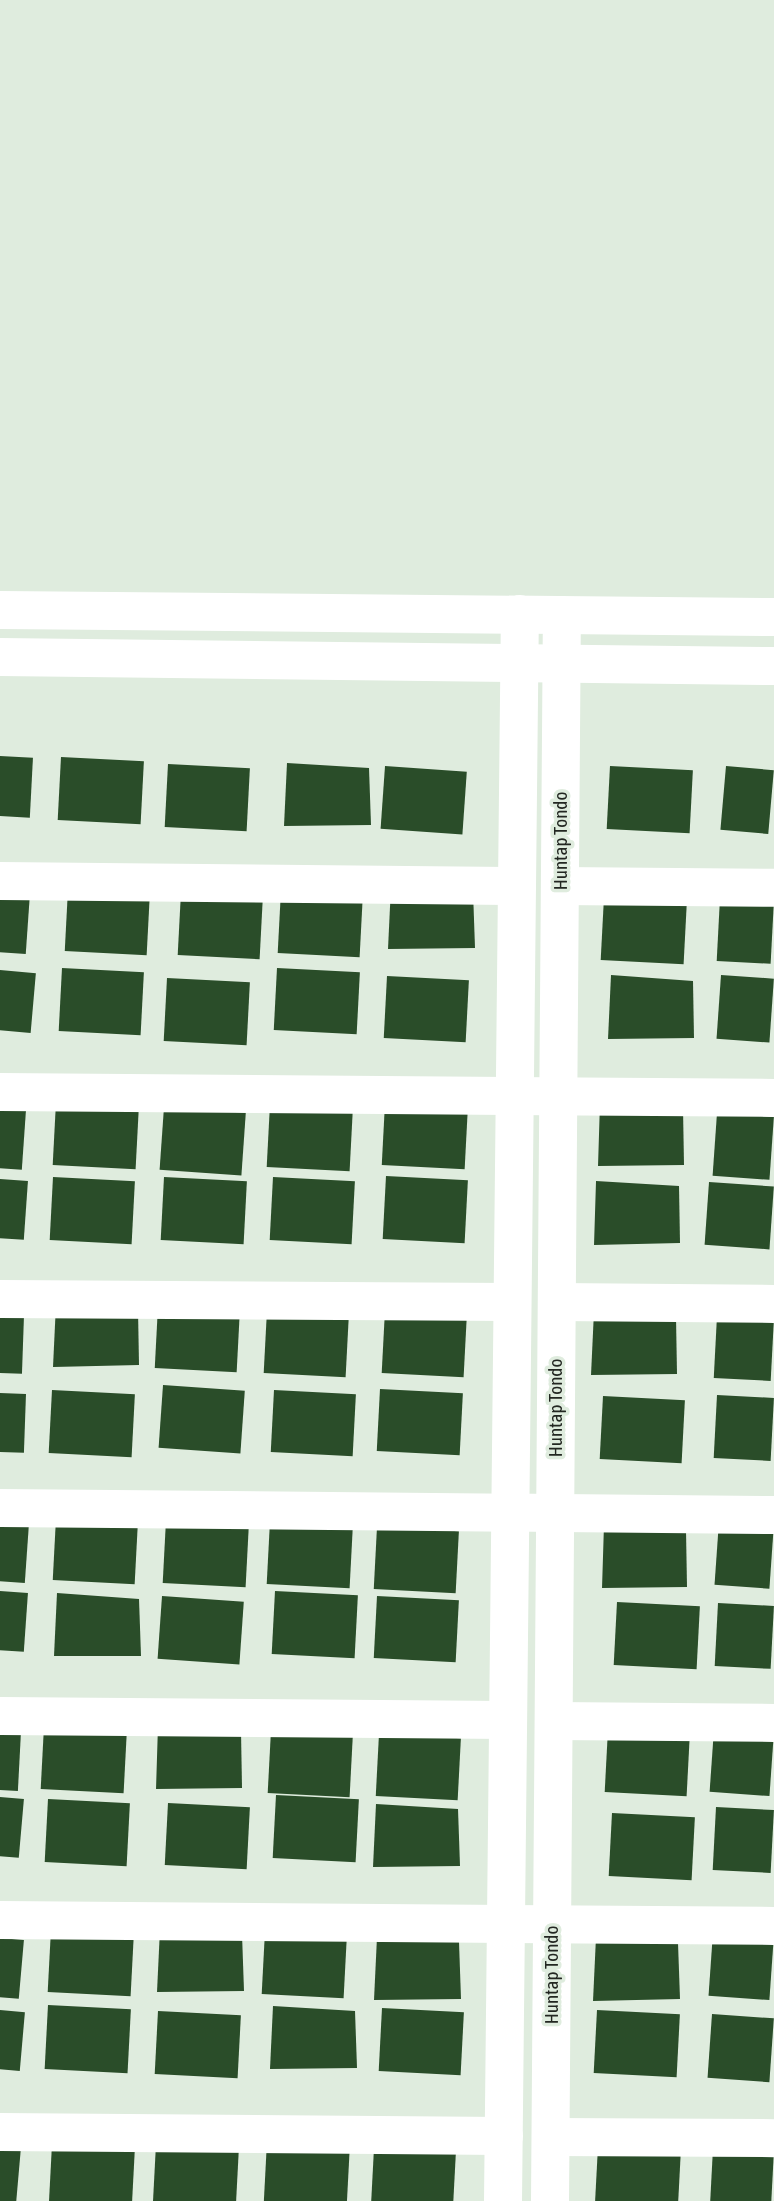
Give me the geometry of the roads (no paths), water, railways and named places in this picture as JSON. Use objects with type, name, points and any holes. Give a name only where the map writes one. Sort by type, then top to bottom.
[{"type":"street","points":[[0,610],[774,617]]},
{"type":"street","points":[[503,2201],[520,614]]},
{"type":"street","name":"Huntap Tondo","points":[[550,2201],[562,615]]},
{"type":"street","points":[[0,657],[774,666]]},
{"type":"street","points":[[0,881],[517,886]]},
{"type":"street","points":[[560,886],[774,888]]},
{"type":"street","points":[[0,1092],[774,1098]]},
{"type":"street","points":[[0,1299],[512,1302]]},
{"type":"street","points":[[557,1302],[774,1304]]},
{"type":"street","points":[[0,1508],[774,1515]]},
{"type":"street","points":[[0,1716],[508,1720]]},
{"type":"street","points":[[554,1721],[774,1723]]},
{"type":"street","points":[[0,1920],[774,1926]]},
{"type":"street","points":[[0,2132],[503,2136]]},
{"type":"street","points":[[551,2137],[774,2138]]}]
